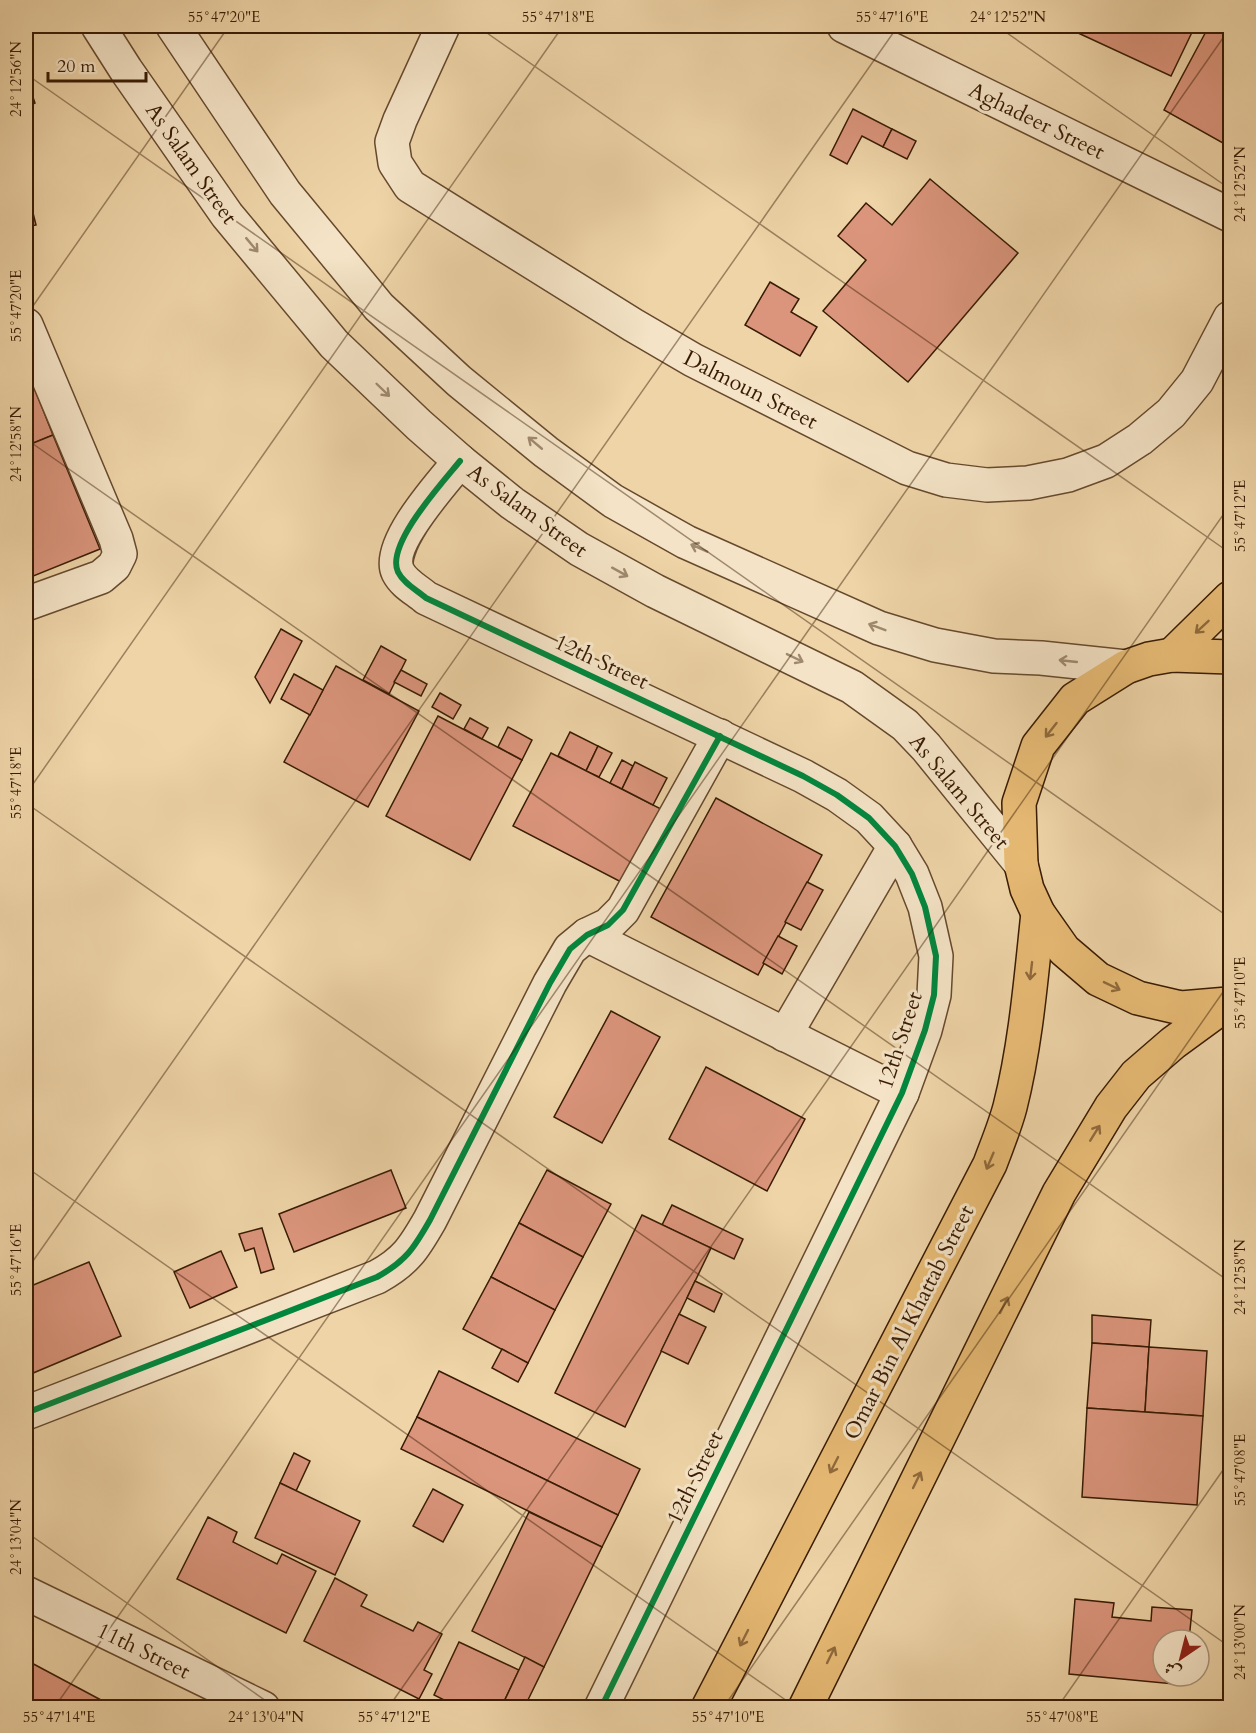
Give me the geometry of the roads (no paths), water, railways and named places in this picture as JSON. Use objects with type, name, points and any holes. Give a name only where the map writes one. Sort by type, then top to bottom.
[{"type":"main road","points":[[1172,655],[1230,598]]},
{"type":"main road","points":[[1228,1004],[1181,1008],[1138,998],[1098,979],[1064,950],[1038,913],[1027,889],[1021,864],[1019,803],[1038,746],[1075,699],[1126,667],[1149,659],[1172,655],[1230,657]]},
{"type":"main road","name":"Omar Bin Al Khattab Street","points":[[708,1707],[990,1164],[1010,1108],[1018,1068],[1025,1030],[1038,913]]},
{"type":"main road","points":[[805,1707],[1059,1192],[1086,1146],[1111,1107],[1136,1075],[1173,1043],[1228,1004]]},
{"type":"street","name":"As Salam Street","points":[[98,26],[227,215],[334,344],[419,425],[512,503],[579,549],[654,591],[852,687],[904,725],[926,747],[1021,864]]},
{"type":"street","points":[[173,26],[285,193],[378,307],[459,381],[546,452],[613,501],[686,542],[879,628],[935,645],[994,656],[1041,658],[1126,667]]},
{"type":"street","name":"Dalmoun Street","points":[[443,26],[392,142],[395,163],[411,186],[693,360],[907,468],[946,480],[987,485],[1028,483],[1068,475],[1106,461],[1140,439],[1171,413],[1197,381],[1230,318]]},
{"type":"street","name":"Aghadeer Street","points":[[844,26],[1230,215]]},
{"type":"street","points":[[26,325],[116,539],[120,554],[114,566],[101,577],[26,604]]},
{"type":"street","name":"12th Street","points":[[460,461],[406,531],[396,556],[397,571],[404,581],[426,598],[720,736],[837,795],[869,818],[895,846],[912,874],[925,907],[936,956],[934,994],[902,1094],[601,1707]]},
{"type":"street","points":[[26,1413],[377,1277],[397,1266],[415,1246],[430,1220],[570,949],[587,935],[608,925],[623,910],[720,736]]},
{"type":"street","points":[[785,1035],[895,846]]},
{"type":"street","points":[[587,935],[902,1094]]},
{"type":"street","name":"11th Street","points":[[26,1593],[263,1707]]}]
